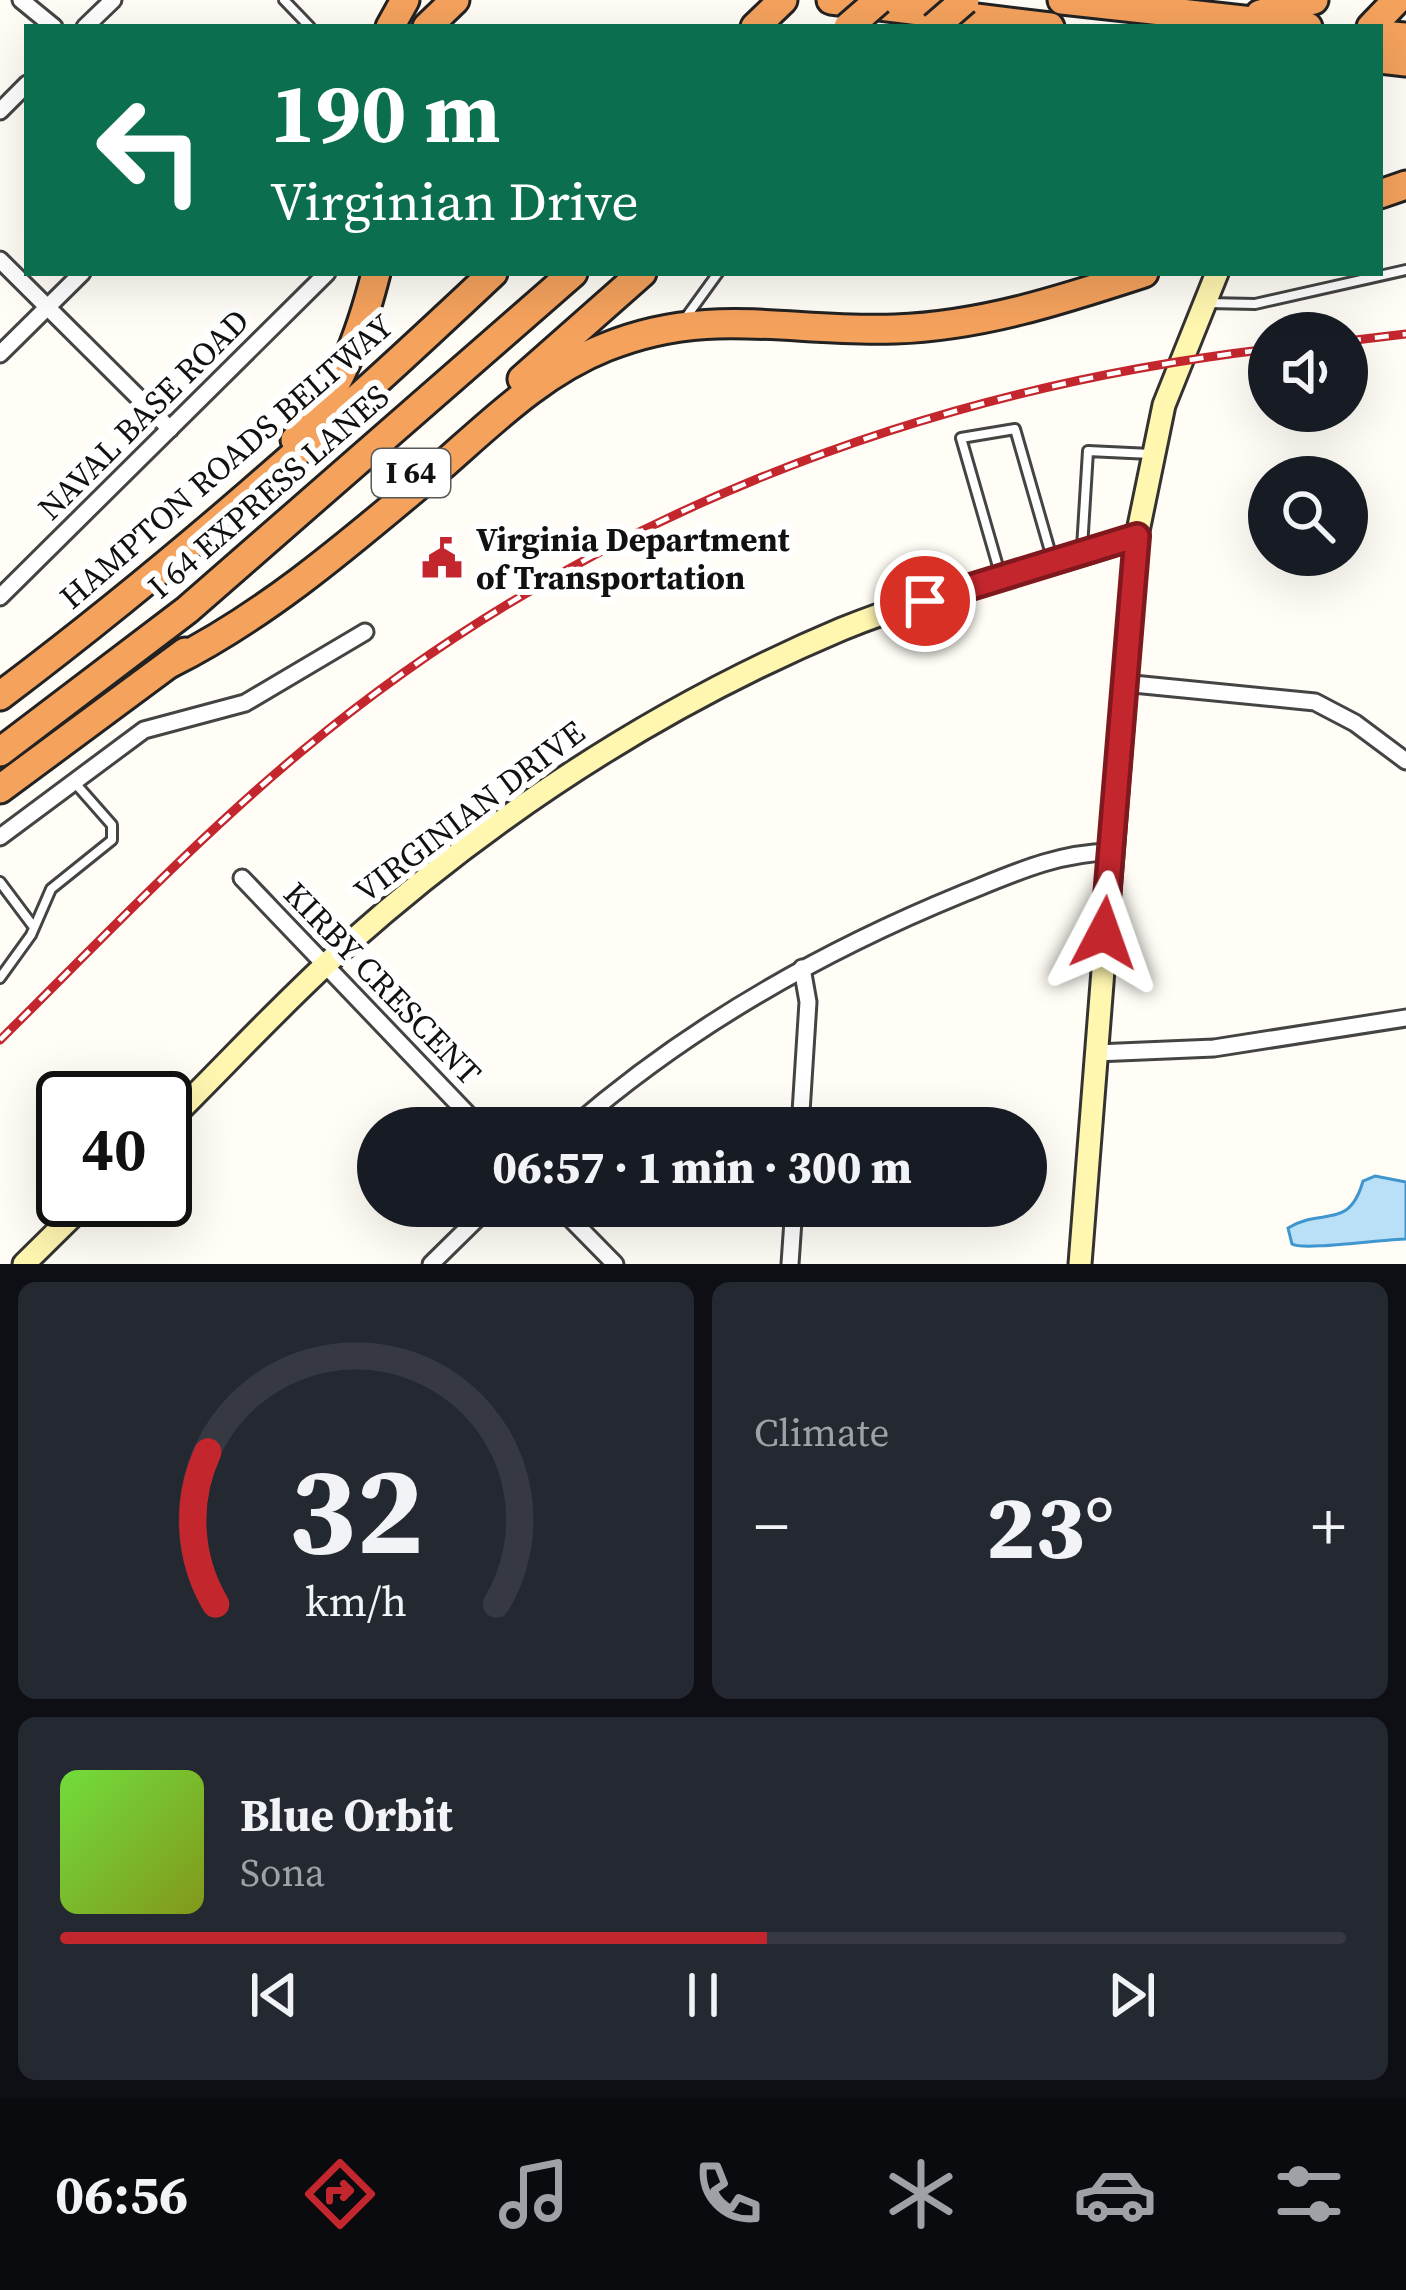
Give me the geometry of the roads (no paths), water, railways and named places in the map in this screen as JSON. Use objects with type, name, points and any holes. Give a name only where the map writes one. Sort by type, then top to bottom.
[{"type":"highway","points":[[431,24],[455,0]]},
{"type":"highway","points":[[759,24],[784,0]]},
{"type":"highway","points":[[831,0],[1026,24]]},
{"type":"highway","points":[[851,24],[879,0]]},
{"type":"highway","points":[[937,24],[964,0]]},
{"type":"highway","points":[[1062,0],[1278,24]]},
{"type":"highway","points":[[1228,19],[1314,0]]},
{"type":"highway","points":[[1371,24],[1397,0]]},
{"type":"highway","points":[[178,557],[302,433],[324,402],[354,346],[375,276]]},
{"type":"highway","name":"HAMPTON ROADS BELTWAY","points":[[0,696],[178,557],[318,438],[490,276]]},
{"type":"highway","name":"I 64 EXPRESS LANES","points":[[0,752],[187,610],[570,276]]},
{"type":"highway","name":"I 64","points":[[0,789],[357,520],[639,276]]},
{"type":"highway","points":[[171,663],[222,638],[386,513],[534,387],[602,348],[679,326],[740,320],[861,330],[935,326],[1033,309],[1135,276]]},
{"type":"street","points":[[21,0],[50,24]]},
{"type":"street","points":[[88,24],[112,0]]},
{"type":"street","points":[[0,111],[24,87]]},
{"type":"street","points":[[0,260],[170,429]]},
{"type":"street","points":[[0,354],[79,276]]},
{"type":"street","name":"NAVAL BASE ROAD","points":[[0,597],[324,276]]},
{"type":"street","points":[[1080,1264],[1137,536],[1152,454],[1178,360],[1216,276]]},
{"type":"street","name":"VIRGINIAN DRIVE","points":[[192,1098],[324,968],[463,848],[638,730],[840,630],[1137,536]]},
{"type":"street","points":[[0,838],[144,730],[244,703],[365,632]]},
{"type":"street","points":[[1123,682],[1315,702],[1355,723],[1406,761]]},
{"type":"street","points":[[598,1107],[675,1045],[802,968],[887,924],[1036,863],[1110,852]]},
{"type":"street","name":"KIRBY CRESCENT","points":[[242,878],[460,1107]]},
{"type":"street","points":[[801,1107],[808,1002],[802,968]]},
{"type":"street","points":[[1096,1054],[1214,1048],[1406,1018]]},
{"type":"street","points":[[24,1264],[62,1227]]},
{"type":"street","points":[[431,1264],[469,1227]]},
{"type":"street","points":[[579,1227],[615,1264]]},
{"type":"street","points":[[790,1264],[793,1227]]},
{"type":"lane","points":[[284,0],[307,24]]},
{"type":"lane","points":[[679,326],[716,276]]},
{"type":"lane","points":[[1203,302],[1255,304],[1379,276]]},
{"type":"lane","points":[[1002,578],[961,438],[1015,429],[1054,563]]},
{"type":"lane","points":[[1082,554],[1088,452],[1152,454]]},
{"type":"lane","points":[[0,978],[34,928],[51,889],[112,840],[112,825],[75,782]]},
{"type":"lane","points":[[0,882],[34,928]]},
{"type":"water","points":[[1375,1176],[1406,1182],[1406,1239],[1292,1244],[1288,1228],[1342,1212],[1357,1197],[1363,1181]]},
{"type":"railway","points":[[1368,339],[1406,334]]},
{"type":"railway","points":[[0,1040],[262,785],[408,669],[520,597],[636,534],[756,480],[880,434],[1007,397],[1137,369],[1248,352]]},
{"type":"place","name":"Virginia Department of Transportation","points":[[442,558]]}]
